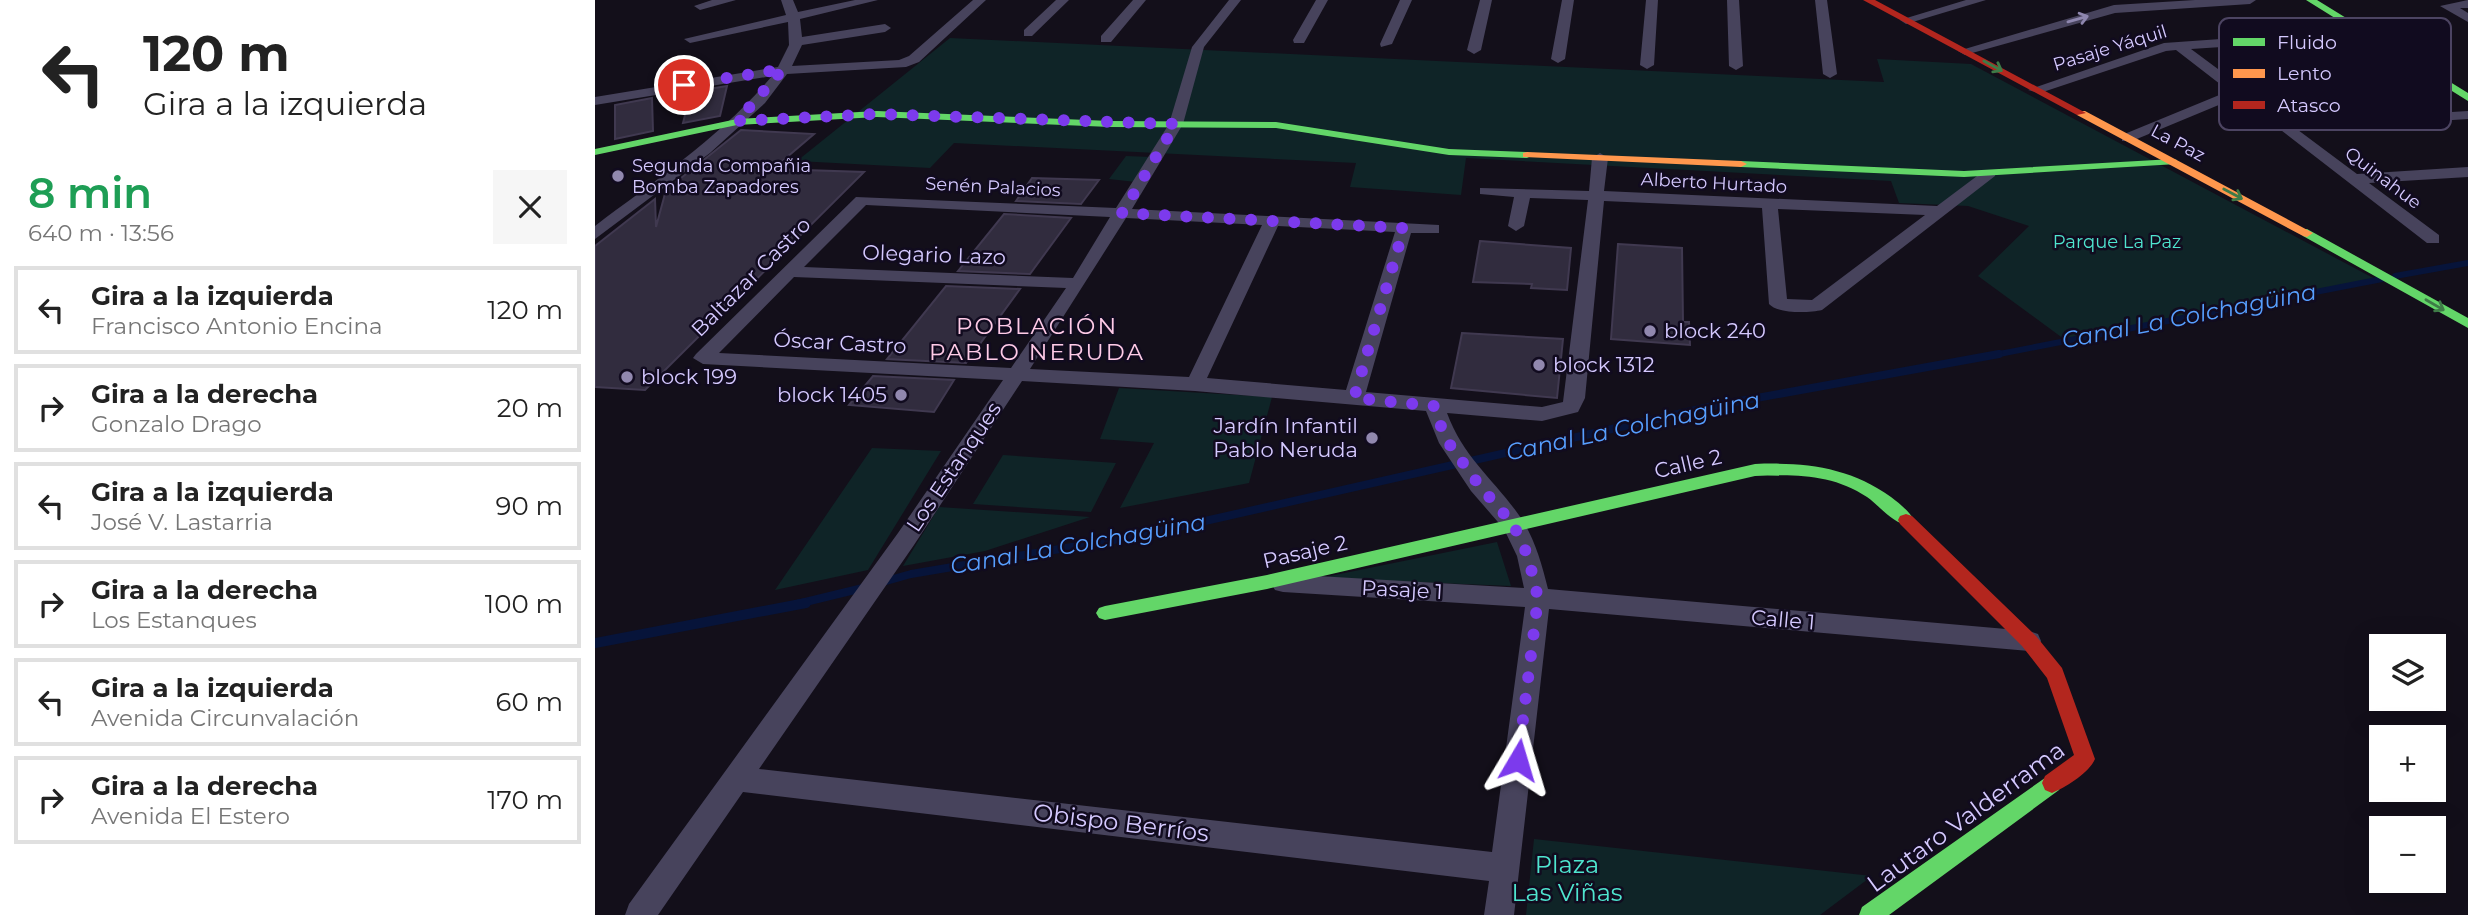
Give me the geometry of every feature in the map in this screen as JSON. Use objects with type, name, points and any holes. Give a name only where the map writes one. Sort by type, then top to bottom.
[{"type":"street","points":[[700,6],[730,0]]},
{"type":"street","points":[[595,234],[737,121],[783,69],[796,41],[794,17],[787,0]]},
{"type":"street","points":[[690,39],[872,0]]},
{"type":"street","points":[[595,101],[783,69],[907,62],[914,60],[980,0]]},
{"type":"street","points":[[1028,33],[1063,0]]},
{"type":"street","points":[[1106,39],[1140,0]]},
{"type":"street","name":"Los Estanques","points":[[640,915],[739,779],[851,612],[906,539],[1078,284],[1176,124],[1198,47],[1235,0]]},
{"type":"street","points":[[1299,40],[1322,0]]},
{"type":"street","points":[[1386,44],[1406,0]]},
{"type":"street","points":[[1474,50],[1486,0]]},
{"type":"street","points":[[1558,59],[1567,0]]},
{"type":"street","points":[[1647,65],[1651,0]]},
{"type":"street","points":[[1733,0],[1736,66]]},
{"type":"street","points":[[1821,0],[1830,74]]},
{"type":"street","name":"La Paz","points":[[1868,0],[2377,270],[2468,324]]},
{"type":"street","points":[[1906,20],[1980,0]]},
{"type":"street","points":[[1965,51],[2114,9],[2250,0]]},
{"type":"street","points":[[2311,0],[2339,18]]},
{"type":"street","points":[[2468,4],[2446,6],[2468,18]]},
{"type":"street","points":[[796,41],[885,28]]},
{"type":"street","name":"Pasaje Yáquil","points":[[2035,90],[2178,44],[2219,41]]},
{"type":"street","name":"Quinahue","points":[[2178,44],[2219,76]]},
{"type":"street","points":[[2451,87],[2468,98]]},
{"type":"street","points":[[2127,138],[2219,99]]},
{"type":"street","points":[[595,152],[737,121],[877,114],[1276,125],[1449,152],[1990,173],[2173,162]]},
{"type":"street","name":"Quinahue","points":[[2290,130],[2433,239]]},
{"type":"street","points":[[1594,197],[1600,158]]},
{"type":"street","points":[[2352,179],[2461,172],[2468,182]]},
{"type":"street","points":[[1770,205],[1778,304],[1816,306],[1990,173]]},
{"type":"street","name":"Alberto Hurtado","points":[[1486,191],[1941,211]]},
{"type":"street","points":[[1516,226],[1523,193]]},
{"type":"street","name":"Óscar Castro","points":[[703,358],[1015,376],[1195,383],[1542,414],[1571,408],[1575,398],[1594,197]]},
{"type":"street","name":"Senén Palacios","points":[[862,200],[1433,229]]},
{"type":"street","name":"Baltazar Castro","points":[[703,358],[862,200]]},
{"type":"street","points":[[595,213],[619,215]]},
{"type":"street","points":[[1195,383],[1272,221]]},
{"type":"street","points":[[1354,398],[1404,228]]},
{"type":"street","name":"Olegario Lazo","points":[[788,272],[1078,284]]},
{"type":"street","points":[[1434,406],[1445,438],[1479,485],[1513,524],[1528,556],[1538,598],[1499,915]]},
{"type":"street","name":"Calle 2","points":[[1513,524],[1768,469],[1812,469],[1845,478],[1870,490],[1930,541],[2029,641],[2055,674]]},
{"type":"street","name":"Pasaje 2","points":[[1105,612],[1267,582],[1513,524]]},
{"type":"street","name":"Pasaje 1","points":[[1267,582],[1538,598]]},
{"type":"street","name":"Calle 1","points":[[1538,598],[2029,641]]},
{"type":"street","name":"Lautaro Valderrama","points":[[1870,915],[2085,759],[2055,674]]},
{"type":"street","name":"Obispo Berríos","points":[[739,779],[1504,868]]},
{"type":"green space","name":"Parque La Paz","points":[[950,38],[1884,82],[1877,59],[1971,64],[2377,280],[2068,342],[1978,276],[2029,226],[1968,206],[1899,203],[1891,181],[1466,158],[1461,195],[1350,187],[1356,163],[954,143],[930,168],[797,161]]},
{"type":"green space","points":[[1126,156],[1151,157],[1136,182],[1109,179]]},
{"type":"green space","points":[[1119,388],[1272,397],[1249,483],[1120,508],[1154,443],[1100,439]]},
{"type":"green space","points":[[872,448],[941,451],[868,570],[775,590]]},
{"type":"green space","points":[[1003,455],[1116,463],[1091,512],[973,504]]},
{"type":"green space","points":[[939,507],[1090,517],[985,551],[903,566]]},
{"type":"green space","points":[[1497,542],[1511,586],[1320,578]]},
{"type":"green space","name":"Plaza Las Viñas","points":[[1534,839],[1872,876],[1820,915],[1526,915]]},
{"type":"building","points":[[727,86],[720,116],[683,123],[691,92]]},
{"type":"building","points":[[652,98],[653,131],[615,139],[615,105]]},
{"type":"building","points":[[741,130],[814,134],[773,169],[864,172],[645,390],[595,387],[595,246],[655,199],[656,227],[666,190]]},
{"type":"building","points":[[1032,178],[1099,180],[1081,204],[1016,201]]},
{"type":"building","points":[[1004,214],[1071,218],[1030,274],[958,271]]},
{"type":"building","points":[[1480,241],[1571,248],[1567,290],[1531,288],[1532,284],[1473,282]]},
{"type":"building","points":[[1618,244],[1682,248],[1683,322],[1689,322],[1690,345],[1611,339]]},
{"type":"building","points":[[946,286],[1020,289],[966,363],[887,359]]},
{"type":"building","points":[[1462,333],[1563,339],[1557,398],[1451,388]]},
{"type":"building","name":"block 1405","points":[[873,376],[954,380],[934,412],[849,405]]},
{"type":"waterway","name":"Canal La Colchagüina","points":[[2395,276],[2468,263]]},
{"type":"waterway","name":"Canal La Colchagüina","points":[[1989,356],[2382,279]]},
{"type":"waterway","name":"Canal La Colchagüina","points":[[879,583],[911,574],[1143,535],[1718,405],[1999,354]]},
{"type":"waterway","name":"Canal La Colchagüina","points":[[797,604],[867,587]]},
{"type":"waterway","name":"Canal La Colchagüina","points":[[595,643],[806,603]]},
{"type":"traffic: fast","points":[[2311,0],[2340,18]]},
{"type":"traffic: fast","points":[[2451,87],[2468,98]]},
{"type":"traffic: fast","points":[[595,152],[737,122],[877,114],[1110,124],[1276,125],[1449,152],[1527,155]]},
{"type":"traffic: fast","points":[[1741,164],[1964,174],[2173,162]]},
{"type":"traffic: fast","points":[[2307,233],[2468,324]]},
{"type":"traffic: fast","points":[[1105,613],[1267,582],[1755,470],[1799,470],[1837,476],[1872,492],[1906,520]]},
{"type":"traffic: fast","points":[[1870,915],[2052,783]]},
{"type":"traffic: slow","points":[[2081,113],[2307,233]]},
{"type":"traffic: slow","points":[[1527,155],[1741,164]]},
{"type":"traffic: jam","points":[[1868,0],[2081,113]]},
{"type":"traffic: jam","points":[[1906,520],[2029,641],[2055,674],[2085,759],[2052,783]]},
{"type":"place","name":"Segunda Compañia Bomba Zapadores","points":[[618,176]]},
{"type":"place","name":"block 240","points":[[1650,331]]},
{"type":"place","name":"block 1312","points":[[1539,365]]},
{"type":"place","name":"block 199","points":[[627,377]]},
{"type":"place","name":"block 1405","points":[[901,395]]},
{"type":"place","name":"Jardín Infantil Pablo Neruda","points":[[1372,438]]},
{"type":"district","name":"POBLACIÓN PABLO NERUDA","points":[[1037,339]]},
{"type":"route","points":[[684,85],[783,69],[765,93],[737,121],[877,114],[1110,124],[1176,124],[1122,213],[1404,228],[1354,398],[1434,406],[1445,438],[1479,485],[1513,524],[1528,556],[1538,598],[1518,760]]}]
